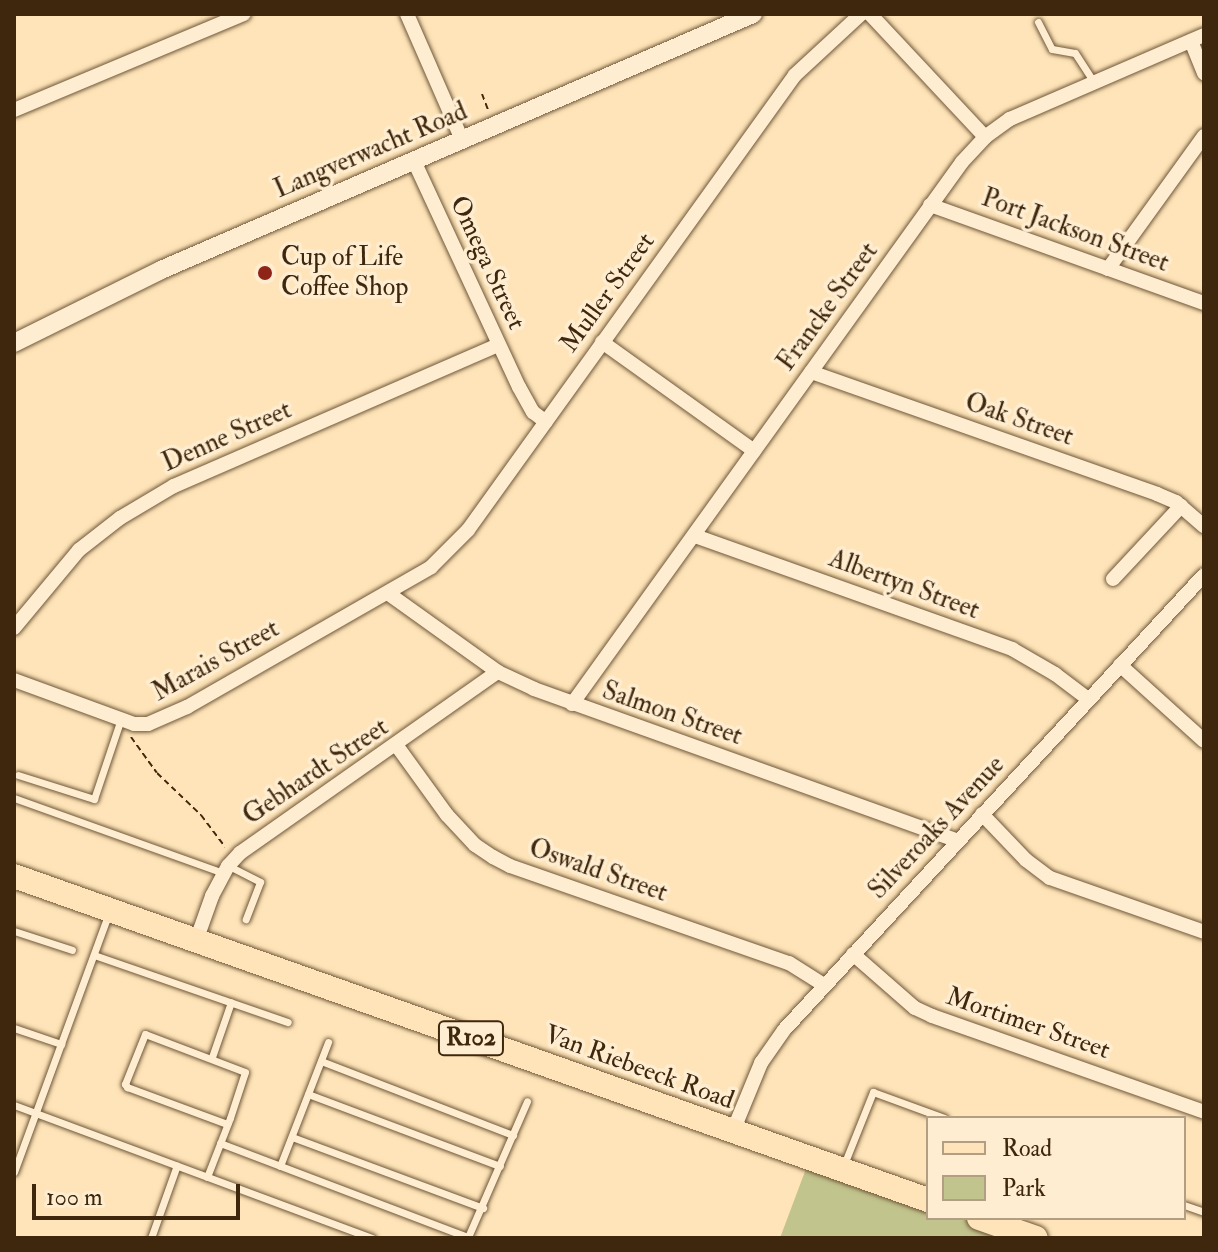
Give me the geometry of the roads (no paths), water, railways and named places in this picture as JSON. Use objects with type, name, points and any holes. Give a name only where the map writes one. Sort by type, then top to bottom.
[{"type":"main road","name":"Van Riebeeck Road","points":[[14,876],[926,1199]]},
{"type":"main road","points":[[985,1220],[1036,1238]]},
{"type":"street","points":[[14,110],[244,14]]},
{"type":"street","points":[[407,14],[462,140]]},
{"type":"street","name":"Langverwacht Road","points":[[16,336],[161,270],[753,14]]},
{"type":"street","name":"Muller Street","points":[[389,594],[450,551],[795,75],[861,14]]},
{"type":"street","points":[[870,14],[985,137]]},
{"type":"street","points":[[1197,38],[1204,74]]},
{"type":"street","name":"Francke Street","points":[[572,704],[930,205],[985,137],[1031,109],[1197,38]]},
{"type":"street","points":[[1108,269],[1204,136]]},
{"type":"street","name":"Omega Street","points":[[414,161],[498,345],[533,412],[546,422]]},
{"type":"street","name":"Port Jackson Street","points":[[930,205],[1204,303]]},
{"type":"street","points":[[602,342],[754,451]]},
{"type":"street","name":"Denne Street","points":[[14,628],[79,550],[120,518],[174,486],[498,345]]},
{"type":"street","name":"Oak Street","points":[[811,372],[1157,494],[1181,506],[1204,526]]},
{"type":"street","points":[[1113,579],[1181,506]]},
{"type":"street","name":"Albertyn Street","points":[[695,536],[1012,649],[1055,674],[1088,699]]},
{"type":"street","name":"Silveroaks Avenue","points":[[733,1131],[748,1089],[770,1048],[824,985],[1204,575]]},
{"type":"street","name":"Salmon Street","points":[[389,594],[498,672],[572,704],[958,841]]},
{"type":"street","name":"Marais Street","points":[[14,680],[124,726],[162,720],[389,594]]},
{"type":"street","points":[[1120,665],[1202,736]]},
{"type":"street","name":"Gebhardt Street","points":[[196,941],[226,870],[260,839],[397,746],[498,672]]},
{"type":"street","name":"Oswald Street","points":[[397,746],[447,815],[475,845],[493,857],[510,866],[789,963],[824,985]]},
{"type":"street","points":[[982,814],[1026,860],[1050,878],[1204,932]]},
{"type":"street","name":"Mortimer Street","points":[[853,954],[905,1000],[932,1016],[1204,1112]]},
{"type":"lane","points":[[1038,22],[1049,46],[1075,53],[1094,82]]},
{"type":"lane","points":[[18,775],[94,799],[124,726]]},
{"type":"lane","points":[[14,798],[260,882],[246,919]]},
{"type":"lane","points":[[14,1172],[110,910]]},
{"type":"lane","points":[[14,931],[72,950]]},
{"type":"lane","points":[[94,955],[288,1022]]},
{"type":"lane","points":[[212,1057],[231,1002]]},
{"type":"lane","points":[[14,1028],[61,1044]]},
{"type":"lane","points":[[207,1177],[227,1124],[245,1072],[145,1034],[125,1084],[129,1090],[227,1124]]},
{"type":"lane","points":[[280,1166],[328,1042]]},
{"type":"lane","points":[[321,1061],[513,1135]]},
{"type":"lane","points":[[843,1169],[873,1092],[939,1116]]},
{"type":"lane","points":[[308,1094],[500,1166]]},
{"type":"lane","points":[[220,1143],[465,1237],[472,1233],[527,1101]]},
{"type":"lane","points":[[14,1105],[372,1238]]},
{"type":"lane","points":[[292,1137],[483,1208]]},
{"type":"lane","points":[[151,1238],[177,1165]]},
{"type":"place","name":"Cup of Life Coffee Shop","points":[[265,273]]}]
